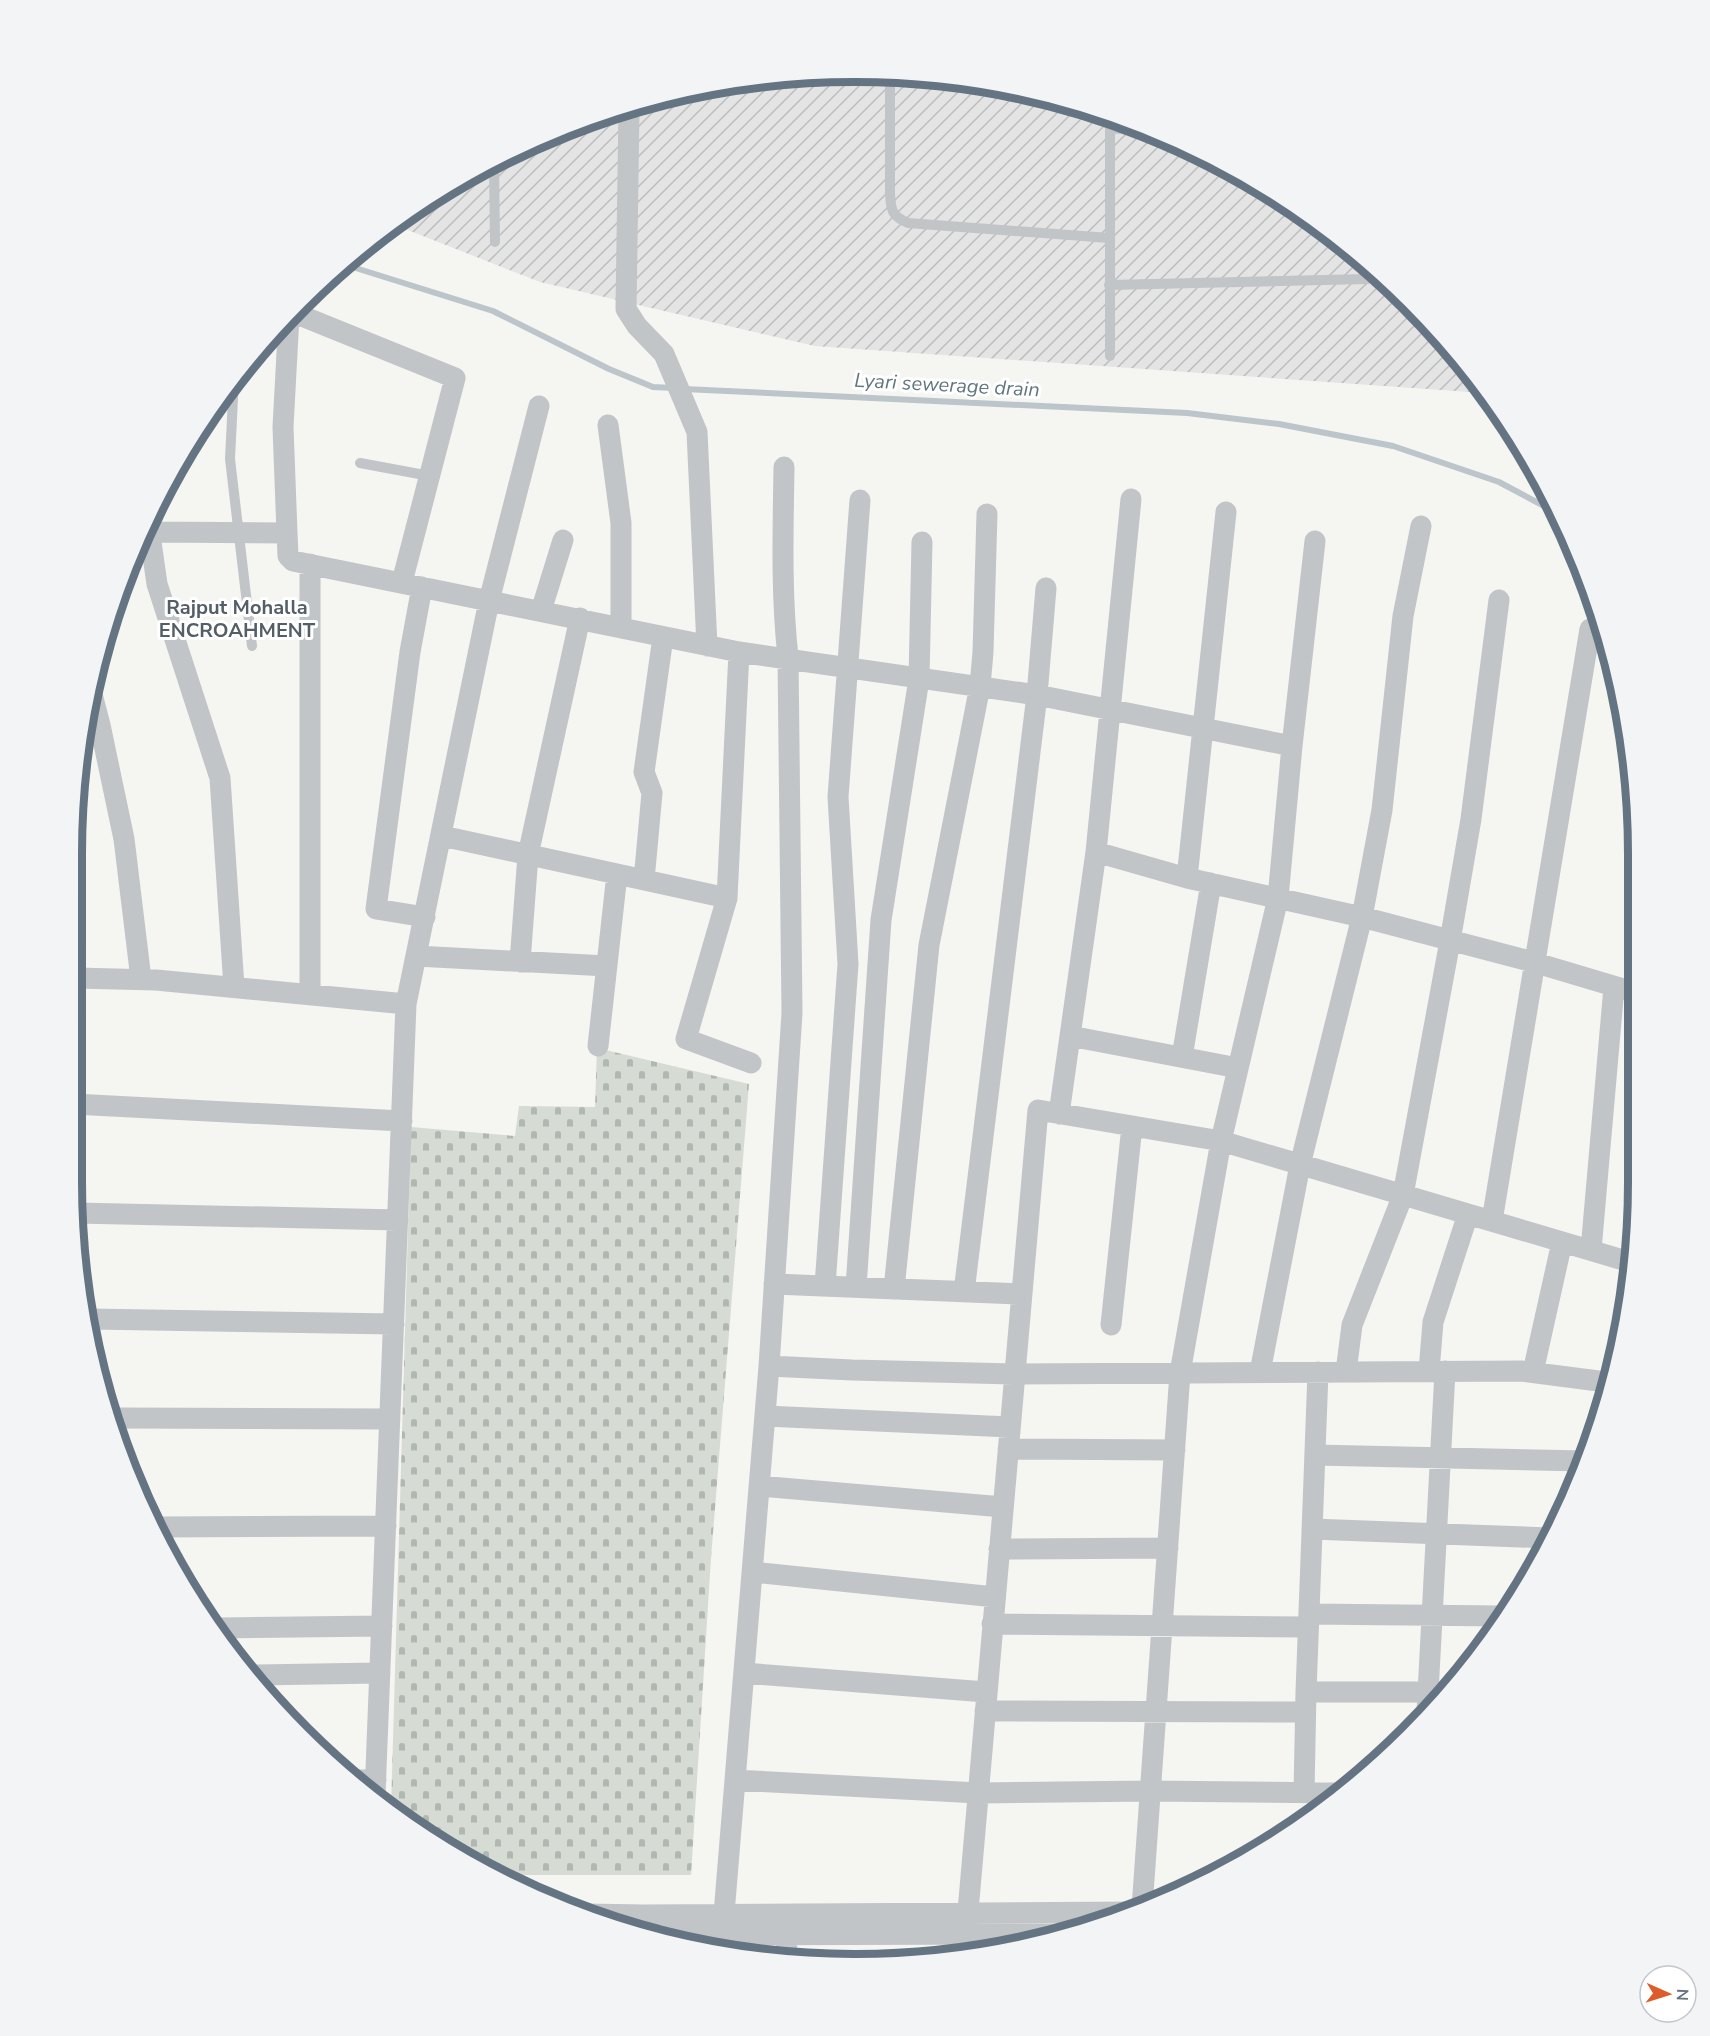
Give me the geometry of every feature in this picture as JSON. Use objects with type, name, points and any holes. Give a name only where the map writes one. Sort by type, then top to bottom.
[{"type":"street","points":[[629,117],[626,309],[637,326],[664,354],[697,432],[707,646]]},
{"type":"street","points":[[302,316],[455,378],[430,476],[412,585],[410,652],[376,909],[425,917]]},
{"type":"street","points":[[288,331],[283,428],[290,559],[739,652],[788,657],[919,679],[1037,695],[1292,746]]},
{"type":"street","points":[[369,1781],[380,1673],[406,1004],[489,601],[539,406]]},
{"type":"street","points":[[608,425],[621,523],[621,627]]},
{"type":"street","points":[[724,1914],[769,1366],[792,1013],[788,657],[782,542],[784,467]]},
{"type":"street","points":[[1059,1114],[1096,852],[1131,499]]},
{"type":"street","points":[[825,1286],[848,964],[838,797],[860,500]]},
{"type":"street","points":[[1186,878],[1226,512]]},
{"type":"street","points":[[894,1289],[929,945],[980,686],[987,514]]},
{"type":"street","points":[[1260,1372],[1300,1165],[1362,917],[1382,810],[1403,616],[1421,526]]},
{"type":"street","points":[[155,527],[287,532]]},
{"type":"street","points":[[151,538],[157,584],[220,778],[234,987]]},
{"type":"street","points":[[541,611],[563,540]]},
{"type":"street","points":[[1143,1898],[1180,1373],[1221,1141],[1278,898],[1292,746],[1316,540]]},
{"type":"street","points":[[856,1287],[881,920],[919,679],[922,542]]},
{"type":"street","points":[[310,564],[310,994]]},
{"type":"street","points":[[964,1292],[1037,695],[1046,588]]},
{"type":"street","points":[[1346,1372],[1352,1325],[1403,1195],[1471,819],[1499,600]]},
{"type":"street","points":[[520,962],[528,855],[580,618]]},
{"type":"street","points":[[1492,1221],[1533,962],[1590,629]]},
{"type":"street","points":[[644,880],[652,793],[644,772],[663,637]]},
{"type":"street","points":[[739,652],[727,898],[686,1039],[751,1063]]},
{"type":"street","points":[[96,710],[124,839],[141,979]]},
{"type":"street","points":[[442,836],[727,898]]},
{"type":"street","points":[[1096,852],[1186,878],[1362,917],[1533,962],[1628,991]]},
{"type":"street","points":[[598,1046],[617,874]]},
{"type":"street","points":[[1182,1057],[1211,883]]},
{"type":"street","points":[[416,956],[607,966]]},
{"type":"street","points":[[82,978],[141,979],[406,1004]]},
{"type":"street","points":[[1591,1250],[1614,987]]},
{"type":"street","points":[[1070,1036],[1238,1068]]},
{"type":"street","points":[[82,1104],[402,1121]]},
{"type":"street","points":[[966,1934],[1038,1110],[1221,1141],[1623,1260]]},
{"type":"street","points":[[1110,1324],[1132,1126]]},
{"type":"street","points":[[83,1213],[398,1220]]},
{"type":"street","points":[[1434,1692],[1432,1615],[1441,1458],[1433,1322],[1468,1214]]},
{"type":"street","points":[[1533,1372],[1562,1242]]},
{"type":"street","points":[[774,1284],[1022,1294]]},
{"type":"street","points":[[95,1319],[394,1324]]},
{"type":"street","points":[[769,1366],[1014,1374],[1521,1371],[1601,1381]]},
{"type":"street","points":[[1304,1792],[1318,1372]]},
{"type":"street","points":[[765,1416],[1010,1427]]},
{"type":"street","points":[[120,1418],[390,1419]]},
{"type":"street","points":[[1008,1449],[1175,1450]]},
{"type":"street","points":[[1315,1455],[1575,1461]]},
{"type":"street","points":[[759,1486],[1003,1507]]},
{"type":"street","points":[[164,1527],[386,1526]]},
{"type":"street","points":[[1312,1529],[1540,1538]]},
{"type":"street","points":[[999,1549],[1168,1548]]},
{"type":"street","points":[[752,1572],[995,1597]]},
{"type":"street","points":[[992,1624],[1162,1626],[1432,1615],[1493,1616]]},
{"type":"street","points":[[226,1628],[382,1626]]},
{"type":"street","points":[[262,1675],[380,1673]]},
{"type":"street","points":[[744,1673],[986,1702],[1156,1712],[1306,1702],[1427,1699]]},
{"type":"street","points":[[735,1780],[978,1793],[1150,1791],[1327,1793]]},
{"type":"street","points":[[679,1933],[694,1930],[724,1914],[967,1913],[1090,1917]]},
{"type":"street","points":[[786,1914],[787,1950]]},
{"type":"street","points":[[636,1921],[694,1930],[786,1936],[1026,1934]]},
{"type":"lane","points":[[891,83],[890,194],[891,209],[898,218],[908,223],[1109,238]]},
{"type":"lane","points":[[1110,356],[1111,126]]},
{"type":"lane","points":[[494,172],[495,242]]},
{"type":"lane","points":[[1109,285],[1366,279]]},
{"type":"lane","points":[[233,398],[230,459],[252,646]]},
{"type":"lane","points":[[360,463],[430,476]]},
{"type":"shaded area","points":[[855,82],[956,89],[1006,97],[1103,123],[1197,162],[1241,186],[1325,242],[1364,274],[1436,346],[1473,392],[815,346],[540,282],[404,229],[469,186],[513,162],[607,123],[655,109],[704,97],[804,84]]},
{"type":"green space","points":[[597,1048],[749,1084],[711,1558],[691,1875],[515,1875],[469,1850],[391,1798],[411,1127],[515,1136],[519,1106],[595,1107]]},
{"type":"waterway","name":"Lyari sewerage drain","points":[[354,267],[493,311],[609,369],[653,387],[674,388]]},
{"type":"waterway","name":"Lyari sewerage drain","points":[[684,389],[1187,413],[1279,424],[1393,446],[1499,482],[1544,506]]},
{"type":"district","name":"Rajput Mohalla ENCROAHMENT","points":[[237,618]]}]
